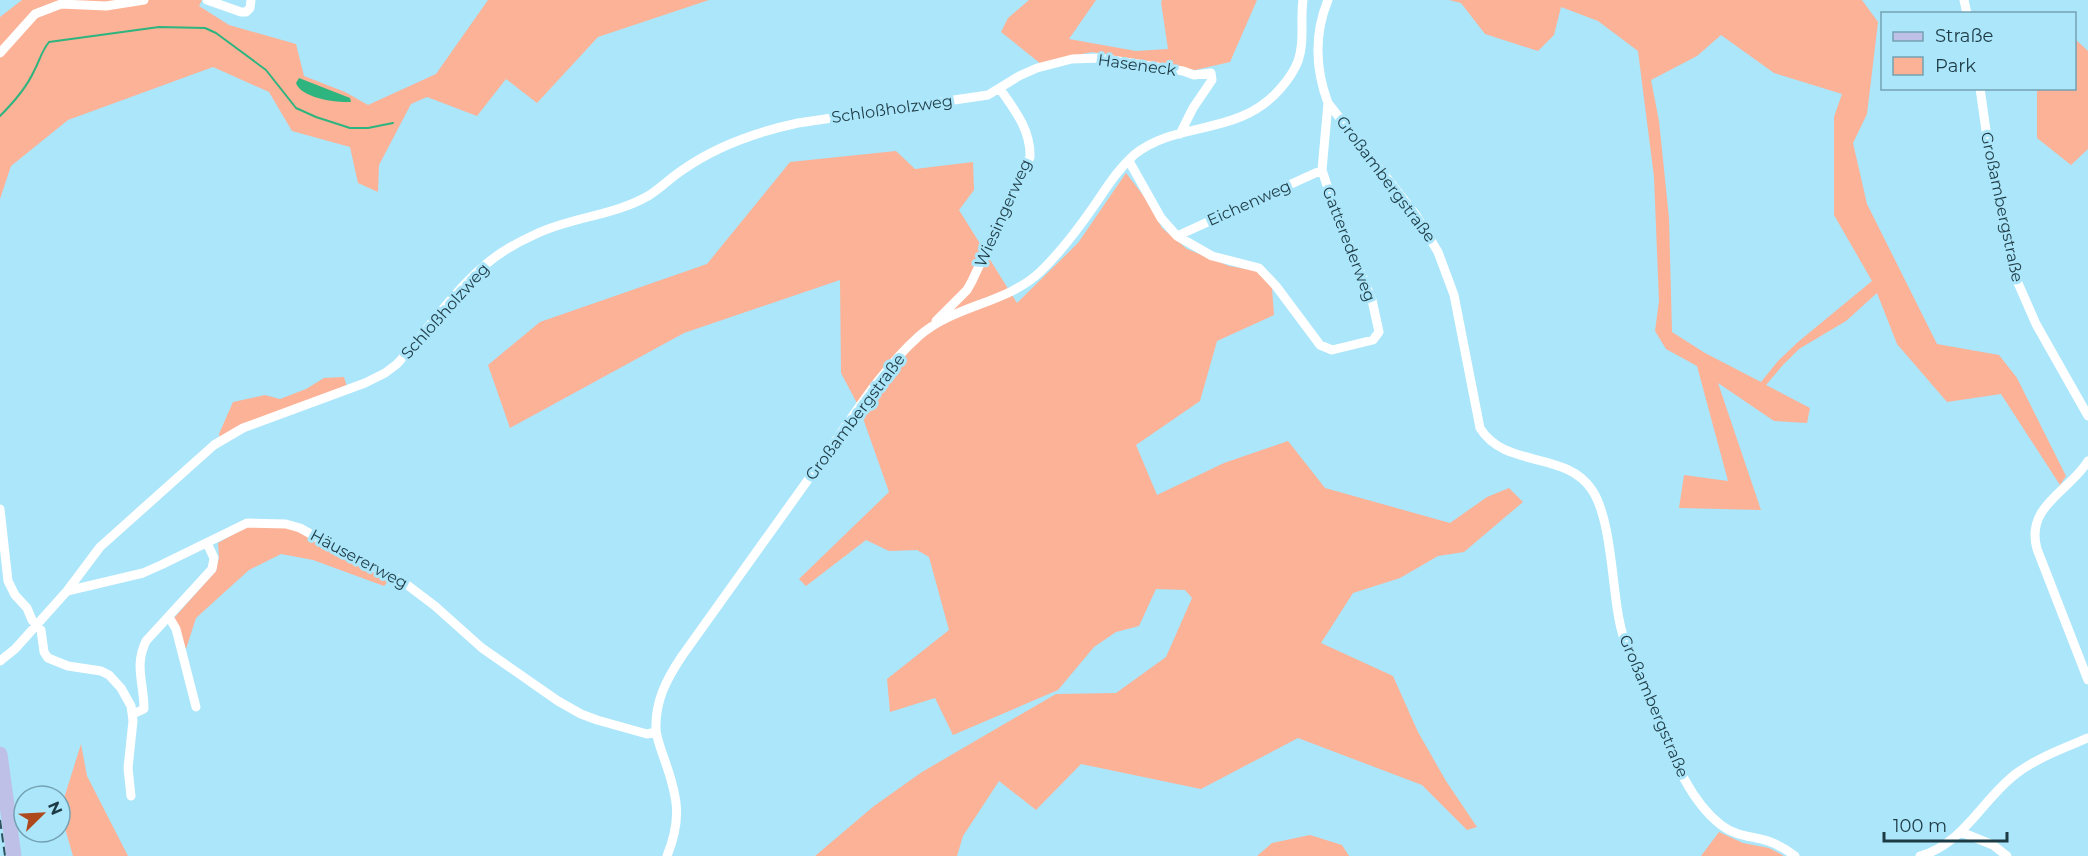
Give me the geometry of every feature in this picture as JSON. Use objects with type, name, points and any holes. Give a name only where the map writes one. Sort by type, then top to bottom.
[{"type":"main road","points":[[0,754],[14,856]]},
{"type":"street","points":[[0,53],[35,14],[61,4],[106,6],[144,0]]},
{"type":"street","points":[[207,0],[241,12],[250,8],[251,0]]},
{"type":"street","name":"Großambergstraße","points":[[667,856],[676,829],[678,809],[656,732],[658,700],[669,676],[682,657],[887,370],[930,327],[955,314],[1007,294],[1035,276],[1059,251],[1118,170],[1146,148],[1180,134],[1233,120],[1263,106],[1275,95],[1298,63],[1302,42],[1303,0]]},
{"type":"street","name":"Großambergstraße","points":[[1328,0],[1320,25],[1317,48],[1320,76],[1328,103],[1416,215],[1438,252],[1454,295],[1480,428],[1484,435],[1504,450],[1562,466],[1584,480],[1593,491],[1602,515],[1618,618],[1626,643],[1681,772],[1707,811],[1721,825],[1734,833],[1769,841],[1795,856]]},
{"type":"street","name":"Haseneck","points":[[1000,89],[1019,76],[1037,68],[1072,59],[1099,58],[1183,71],[1194,75],[1211,73],[1212,80],[1193,108],[1180,134]]},
{"type":"street","name":"Wiesingerweg","points":[[930,327],[967,290],[1030,157],[1030,146],[1025,130],[1018,115],[1000,89]]},
{"type":"street","name":"Schloßholzweg","points":[[0,661],[15,649],[67,591],[108,539],[214,445],[243,428],[365,383],[385,373],[397,364],[472,276],[487,263],[535,234],[609,213],[627,205],[647,196],[708,154],[772,128],[916,104],[966,99],[988,95],[1000,89]]},
{"type":"street","name":"Großambergstraße","points":[[1980,90],[1992,170],[2018,283],[2036,324],[2088,416]]},
{"type":"street","name":"Gatterederweg","points":[[1129,161],[1161,218],[1177,236],[1212,256],[1259,268],[1276,285],[1320,345],[1332,350],[1373,340],[1379,332],[1372,300],[1338,220],[1322,170],[1328,103]]},
{"type":"street","name":"Eichenweg","points":[[1177,236],[1322,170]]},
{"type":"street","points":[[2088,461],[2075,479],[2040,512],[2034,530],[2037,549],[2088,680]]},
{"type":"street","points":[[0,509],[8,581],[15,595],[27,608],[41,630],[41,645],[48,658],[68,666],[101,671],[109,675],[121,688],[133,714],[128,768],[131,796]]},
{"type":"street","name":"Häusererweg","points":[[67,591],[142,573],[247,523],[286,524],[300,528],[402,581],[532,685],[581,714],[647,734],[656,732]]},
{"type":"street","points":[[133,714],[144,709],[139,670],[142,650],[146,641],[212,569],[214,558],[207,543]]},
{"type":"street","points":[[169,617],[176,629],[196,707]]},
{"type":"street","points":[[1920,856],[1948,844],[2018,773],[2050,753],[2088,738]]},
{"type":"street","points":[[1961,832],[2000,849],[2007,856]]},
{"type":"green space","points":[[22,0],[202,0],[199,6],[229,25],[296,44],[304,76],[345,92],[368,105],[436,74],[488,0],[709,0],[598,37],[537,103],[506,79],[477,116],[427,97],[411,104],[379,165],[378,192],[358,183],[350,147],[292,131],[269,92],[213,67],[68,120],[11,166],[0,199],[0,17]]},
{"type":"green space","points":[[1029,0],[1096,0],[1069,39],[1136,51],[1168,49],[1162,0],[1257,0],[1230,62],[1195,70],[1092,52],[1041,64],[1001,32],[1008,18]]},
{"type":"green space","points":[[1449,0],[1862,0],[1878,22],[1867,114],[1853,143],[1867,204],[1937,344],[1999,355],[2017,378],[2066,476],[2060,485],[2001,394],[1947,402],[1897,344],[1877,293],[1846,321],[1799,349],[1766,385],[1810,408],[1807,423],[1774,421],[1718,383],[1761,510],[1679,508],[1684,475],[1728,481],[1697,366],[1666,349],[1655,331],[1659,301],[1654,177],[1638,51],[1598,21],[1561,7],[1554,35],[1538,51],[1485,34],[1461,3]],"holes":[[[1721,35],[1774,73],[1842,94],[1834,117],[1834,215],[1872,281],[1798,342],[1761,382],[1705,353],[1672,332],[1669,218],[1659,121],[1651,80],[1697,56]]]},
{"type":"green space","points":[[2076,40],[2088,51],[2088,149],[2071,165],[2037,138],[2037,90],[2076,90]]},
{"type":"green space","points":[[896,151],[915,169],[973,162],[974,190],[959,210],[1017,303],[1078,243],[1126,173],[1146,199],[1162,228],[1187,249],[1229,266],[1257,271],[1272,288],[1274,315],[1217,341],[1200,401],[1136,445],[1157,495],[1224,463],[1288,441],[1325,488],[1450,523],[1487,497],[1509,488],[1523,502],[1464,552],[1438,556],[1400,578],[1353,593],[1321,643],[1393,676],[1418,732],[1446,781],[1477,827],[1467,830],[1422,785],[1298,738],[1201,789],[1081,764],[1036,810],[999,781],[963,836],[957,856],[815,856],[874,806],[922,772],[1056,694],[1116,693],[1166,657],[1192,598],[1185,590],[1156,589],[1139,626],[1116,632],[1094,647],[1058,690],[953,735],[935,698],[890,712],[887,679],[949,630],[929,557],[917,550],[889,551],[866,540],[806,586],[799,579],[889,492],[859,407],[841,373],[840,280],[684,333],[510,428],[488,365],[540,322],[707,264],[790,162]]},
{"type":"green space","points":[[344,377],[347,387],[220,439],[219,434],[233,402],[265,395],[280,399],[306,389],[324,378]]},
{"type":"green space","points":[[248,526],[286,527],[302,532],[391,578],[384,586],[313,560],[281,554],[249,570],[196,618],[186,649],[174,618],[216,571],[219,557],[218,543]]},
{"type":"green space","points":[[81,744],[87,776],[128,856],[73,856],[70,844],[72,844],[72,784],[68,784]]},
{"type":"green space","points":[[1719,832],[1743,843],[1769,848],[1784,856],[1701,856]]},
{"type":"green space","points":[[1310,835],[1342,845],[1349,856],[1257,856],[1272,843]]},
{"type":"shaded area","points":[[299,78],[350,98],[351,102],[337,102],[312,96],[299,88],[296,83]]},
{"type":"waterway","points":[[0,116],[27,84],[49,42],[159,27],[205,28],[216,33],[266,70],[296,108],[316,117],[350,128],[368,128],[393,123]]},
{"type":"railway","points":[[0,820],[5,856]]}]
